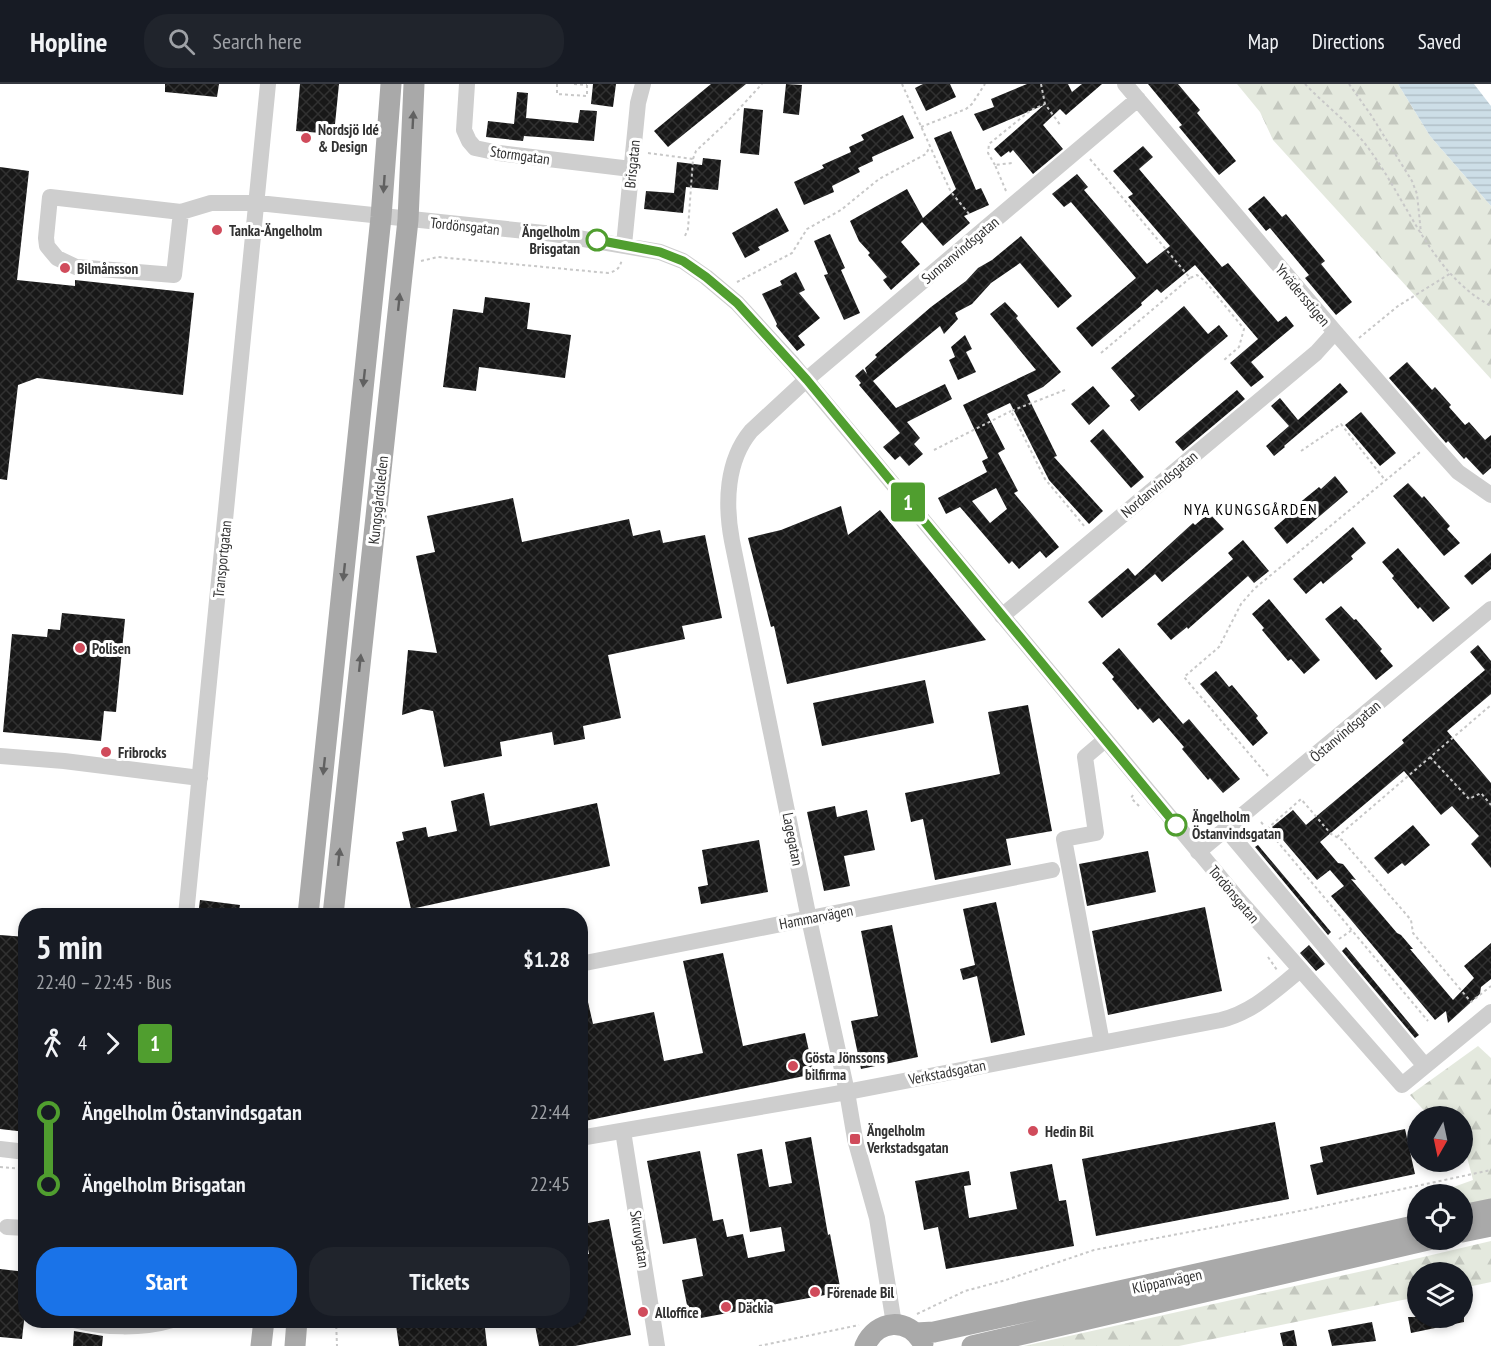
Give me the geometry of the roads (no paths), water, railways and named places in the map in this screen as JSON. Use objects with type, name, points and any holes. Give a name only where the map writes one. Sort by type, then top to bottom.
[{"type":"main road","name":"Kungsgårdsleden","points":[[309,908],[381,217],[391,84]]},
{"type":"main road","name":"Kungsgårdsleden","points":[[334,908],[408,220],[414,84]]},
{"type":"main road","points":[[1473,1213],[1491,1209]]},
{"type":"main road","points":[[1473,1230],[1491,1226]]},
{"type":"main road","name":"Klippanvägen","points":[[894,1322],[906,1326],[920,1339],[934,1332],[1407,1227]]},
{"type":"main road","name":"Klippanvägen","points":[[972,1346],[1407,1245]]},
{"type":"main road","points":[[864,1340],[882,1327],[894,1322]]},
{"type":"main road","points":[[261,1346],[263,1328]]},
{"type":"main road","points":[[295,1346],[296,1328]]},
{"type":"street","name":"Transportgatan","points":[[187,908],[268,84]]},
{"type":"street","name":"Stormgatan","points":[[468,84],[464,130],[469,141],[476,148],[499,153],[631,169]]},
{"type":"street","name":"Brisgatan","points":[[624,245],[638,103],[643,84]]},
{"type":"street","name":"Yrvädersstigen","points":[[1125,84],[1348,348],[1431,442],[1458,472],[1491,495]]},
{"type":"street","name":"Sunnanvindsgatan","points":[[807,380],[1138,99]]},
{"type":"street","points":[[182,212],[174,275],[76,267],[57,258],[47,246],[50,197],[182,212],[211,202],[258,203],[408,220]]},
{"type":"street","name":"Tordönsgatan","points":[[408,220],[554,234],[660,252],[683,261],[725,292],[807,380],[1198,852],[1299,971],[1402,1085],[1425,1066]]},
{"type":"street","name":"Nordanvindsgatan","points":[[1002,616],[1316,353],[1335,332]]},
{"type":"street","name":"Lagegatan","points":[[807,380],[745,438],[736,459],[727,499],[732,541],[809,919],[855,1139],[877,1218],[894,1322]]},
{"type":"street","name":"Östanvindsgatan","points":[[1198,852],[1491,609]]},
{"type":"street","points":[[1102,1043],[1064,839],[1096,833],[1085,757],[1105,740]]},
{"type":"street","points":[[0,756],[200,777]]},
{"type":"street","points":[[1226,829],[1425,1066],[1491,1012]]},
{"type":"street","name":"Hammarvägen","points":[[588,962],[1052,870]]},
{"type":"street","name":"Verkstadsgatan","points":[[588,1137],[847,1092],[1221,1020],[1242,1014],[1258,1005],[1299,971]]},
{"type":"street","name":"Skruvgatan","points":[[623,1131],[657,1346]]},
{"type":"street","points":[[0,1149],[18,1151]]},
{"type":"street","points":[[8,1227],[18,1228]]},
{"type":"place","name":"Nordsjö Idé & Design","points":[[306,138]]},
{"type":"place","name":"Tanka-Ängelholm","points":[[217,230]]},
{"type":"place","name":"Ängelholm Brisgatan","points":[[597,240]]},
{"type":"place","name":"Bilmånsson","points":[[65,268]]},
{"type":"place","name":"Polisen","points":[[80,648]]},
{"type":"place","name":"Fribrocks","points":[[106,752]]},
{"type":"place","name":"Ängelholm Östanvindsgatan","points":[[1176,825]]},
{"type":"place","name":"Gösta Jönssons bilfirma","points":[[793,1066]]},
{"type":"place","name":"Hedin Bil","points":[[1033,1131]]},
{"type":"place","name":"Ängelholm Verkstadsgatan","points":[[855,1139]]},
{"type":"place","name":"Förenade Bil","points":[[815,1292]]},
{"type":"place","name":"Däckia","points":[[726,1307]]},
{"type":"place","name":"Alloffice","points":[[643,1312]]},
{"type":"district","name":"NYA KUNGSGÅRDEN","points":[[1251,509]]}]
